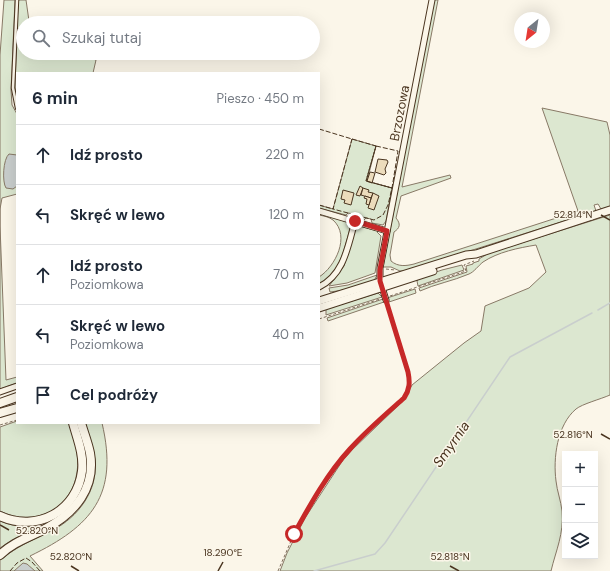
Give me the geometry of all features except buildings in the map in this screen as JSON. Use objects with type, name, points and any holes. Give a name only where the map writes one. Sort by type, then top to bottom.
[{"type":"main road","points":[[320,301],[381,285],[477,257],[610,210]]},
{"type":"main road","points":[[320,308],[381,285]]},
{"type":"main road","points":[[0,403],[16,397]]},
{"type":"main road","points":[[0,413],[16,408]]},
{"type":"main road","points":[[0,516],[19,522],[38,521],[57,513],[73,497],[81,477],[82,459],[73,424]]},
{"type":"main road","points":[[0,554],[16,543],[57,522],[69,514],[83,496],[88,485],[91,467],[90,452],[81,424]]},
{"type":"street","name":"Brzozowa","points":[[386,299],[381,285],[380,268],[432,0]]},
{"type":"street","points":[[320,211],[387,231]]},
{"type":"street","points":[[320,286],[330,280],[340,268],[345,257],[355,221]]},
{"type":"street","points":[[0,392],[16,386]]},
{"type":"lane","points":[[16,16],[17,0]]},
{"type":"lane","points":[[16,22],[13,88],[16,103]]},
{"type":"path","points":[[320,319],[386,299],[466,271],[464,265],[477,257]]},
{"type":"path","points":[[380,268],[395,270]]},
{"type":"path","points":[[278,571],[294,534],[333,471],[351,448],[404,398],[409,388],[410,381],[408,372],[386,299]]},
{"type":"path","points":[[0,425],[16,420]]},
{"type":"green space","points":[[4,0],[15,0],[11,90],[12,105],[16,112],[16,194],[2,198],[0,209],[0,55]]},
{"type":"green space","points":[[19,0],[26,0],[28,16],[17,16]]},
{"type":"green space","points":[[434,0],[438,0],[402,187],[450,175],[451,178],[401,196],[396,218],[399,222],[399,226],[394,232],[390,255],[391,261],[402,266],[414,264],[578,211],[542,108],[607,122],[610,135],[610,207],[601,209],[598,204],[594,205],[596,211],[403,272],[391,267],[383,267]]},
{"type":"green space","points":[[16,60],[96,60],[93,72],[16,72],[16,94],[15,87]]},
{"type":"green space","points":[[352,139],[376,146],[367,181],[392,188],[386,221],[383,225],[372,223],[371,219],[366,218],[363,221],[353,218],[353,214],[348,213],[346,215],[320,208],[320,205],[333,209]]},
{"type":"green space","points":[[320,213],[347,222],[350,225],[350,229],[337,267],[332,274],[320,284],[320,276],[335,259],[341,242],[341,234],[338,227],[333,220],[320,215]]},
{"type":"green space","points":[[610,215],[610,395],[579,407],[564,424],[558,442],[555,462],[555,472],[562,511],[562,527],[551,571],[280,571],[287,553],[305,518],[343,460],[405,399],[412,385],[481,331],[485,306],[529,288],[546,272],[536,245],[502,253],[483,262],[469,274],[420,291],[419,288],[467,272],[466,266],[479,261],[479,259],[489,253]]},
{"type":"green space","points":[[0,226],[6,380],[16,377],[16,383],[0,389]]},
{"type":"green space","points":[[359,226],[378,231],[377,232],[381,236],[375,273],[347,283],[329,286],[344,266],[354,232]]},
{"type":"green space","points":[[462,265],[464,270],[418,286],[417,281],[419,278]]},
{"type":"green space","points":[[377,275],[374,281],[351,289],[330,292],[329,288],[348,285]]},
{"type":"green space","points":[[415,289],[416,293],[389,302],[387,298]]},
{"type":"green space","points":[[378,293],[382,297],[326,315],[326,309]]},
{"type":"green space","points":[[383,299],[384,302],[328,321],[327,318]]},
{"type":"green space","points":[[16,421],[16,424],[69,424],[76,447],[78,466],[74,485],[68,497],[59,506],[38,516],[13,516],[0,511],[0,427]]},
{"type":"green space","points":[[84,424],[102,424],[106,448],[107,470],[103,489],[96,505],[85,520],[70,533],[52,545],[30,556],[43,571],[0,571],[0,560],[20,546],[62,525],[71,518],[84,502],[90,493],[95,472],[95,461],[91,442]]},
{"type":"green space","points":[[0,521],[19,526],[39,527],[12,540],[0,548]]},
{"type":"shaded area","points":[[9,154],[16,155],[16,187],[13,189],[6,188],[4,181],[4,165]]},
{"type":"shaded area","points":[[23,563],[27,564],[35,571],[14,571]]},
{"type":"waterway","name":"Smyrnia","points":[[598,310],[610,303]]},
{"type":"waterway","name":"Smyrnia","points":[[314,571],[375,554],[385,543],[510,357],[592,313]]},
{"type":"fence","points":[[320,129],[352,140]]},
{"type":"fence","points":[[352,139],[376,146],[366,181],[392,188],[388,205],[383,215],[374,220],[333,209],[352,139]]},
{"type":"fence","points":[[376,146],[398,151],[392,188],[366,181],[376,146]]},
{"type":"fence","points":[[320,205],[333,208]]},
{"type":"fence","points":[[10,571],[17,563],[26,558],[40,571]]},
{"type":"route","points":[[294,534],[341,459],[404,398],[410,385],[408,372],[380,281],[380,270],[387,231],[355,221]]}]
